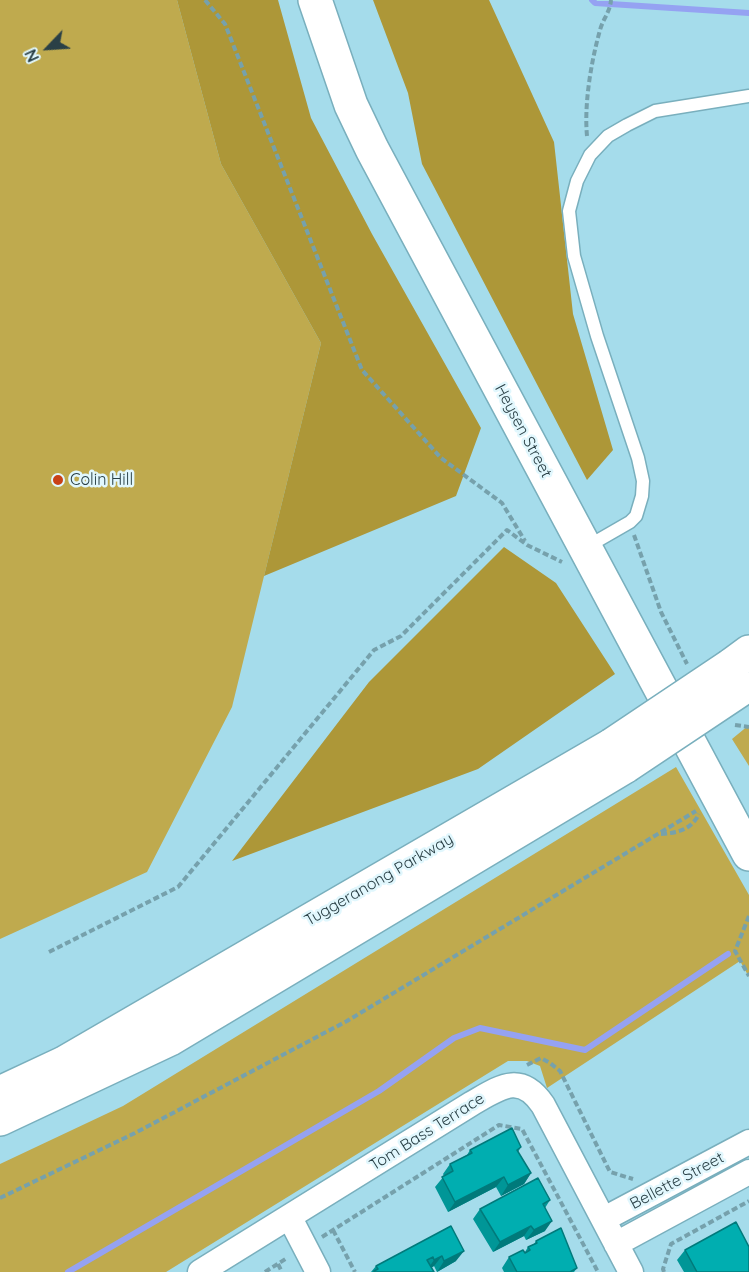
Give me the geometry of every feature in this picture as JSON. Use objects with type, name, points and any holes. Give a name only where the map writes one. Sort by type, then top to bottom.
[{"type":"main road","name":"Heysen Street","points":[[315,0],[351,105],[372,149],[749,854]]},
{"type":"main road","name":"Tuggeranong Parkway","points":[[0,1119],[170,1039],[619,755],[743,672]]},
{"type":"main road","name":"Tuggeranong Parkway","points":[[0,1093],[64,1063],[619,755]]},
{"type":"street","name":"Tom Bass Terrace","points":[[200,1272],[471,1104],[502,1087],[514,1085],[527,1088],[538,1096],[632,1272]]},
{"type":"street","name":"Bellette Street","points":[[604,1219],[749,1142]]},
{"type":"street","name":"Bellette Street","points":[[616,1244],[749,1172]]},
{"type":"street","points":[[290,1218],[318,1272]]},
{"type":"lane","points":[[589,555],[597,541],[630,522],[636,516],[642,496],[643,481],[638,458],[597,336],[574,256],[569,211],[577,181],[590,155],[608,136],[655,111],[749,96]]},
{"type":"path","points":[[204,0],[225,24],[362,370],[441,458],[502,503],[527,545]]},
{"type":"path","points":[[590,155],[585,117],[597,43],[601,26],[610,10],[611,0]]},
{"type":"path","points":[[630,522],[660,612],[689,668]]},
{"type":"path","points":[[49,951],[178,887],[374,650],[401,636],[507,530],[527,545],[570,567],[589,555]]},
{"type":"path","points":[[0,1198],[144,1128],[347,1021],[657,835],[702,808],[695,823],[679,833],[657,835]]},
{"type":"path","points":[[749,916],[735,951],[749,976]]},
{"type":"path","points":[[569,1090],[610,1172],[636,1180]]},
{"type":"path","points":[[265,1272],[499,1125],[522,1129],[598,1272]]},
{"type":"path","points":[[664,1272],[671,1244],[749,1201]]},
{"type":"path","points":[[333,1230],[356,1272]]},
{"type":"path","points":[[278,1264],[282,1272]]},
{"type":"shaded area","points":[[0,0],[177,0],[221,164],[321,343],[232,707],[147,872],[0,939]]},
{"type":"shaded area","points":[[177,0],[278,0],[311,118],[372,234],[481,428],[456,496],[264,576],[321,343],[221,164]]},
{"type":"shaded area","points":[[373,0],[489,0],[554,142],[573,314],[613,450],[587,480],[422,164],[408,93]]},
{"type":"shaded area","points":[[504,547],[556,583],[615,674],[478,769],[232,861],[369,682]]},
{"type":"shaded area","points":[[749,725],[749,766],[732,739]]},
{"type":"shaded area","points":[[676,767],[749,895],[749,977],[740,961],[547,1088],[540,1066],[527,1061],[508,1061],[166,1272],[0,1272],[0,1164],[123,1106]]},
{"type":"building","points":[[512,1128],[521,1147],[517,1150],[531,1173],[508,1185],[504,1177],[455,1202],[442,1177],[453,1171],[450,1164],[472,1153],[470,1150]]},
{"type":"building","points":[[538,1178],[550,1200],[543,1204],[552,1221],[534,1230],[531,1226],[500,1242],[480,1209]]},
{"type":"building","points":[[736,1222],[749,1247],[749,1272],[697,1272],[685,1250]]},
{"type":"building","points":[[451,1226],[464,1251],[444,1261],[442,1256],[434,1260],[433,1257],[427,1260],[434,1272],[374,1272],[378,1269],[376,1266]]},
{"type":"building","points":[[561,1228],[577,1268],[570,1272],[517,1272],[509,1257],[523,1250],[525,1253],[530,1250],[528,1247],[537,1243],[536,1241]]},
{"type":"waterway","points":[[592,0],[595,3],[749,13]]},
{"type":"waterway","points":[[68,1272],[379,1091],[454,1038],[480,1028],[585,1050],[728,954]]},
{"type":"place","name":"Colin Hill","points":[[58,480]]}]
